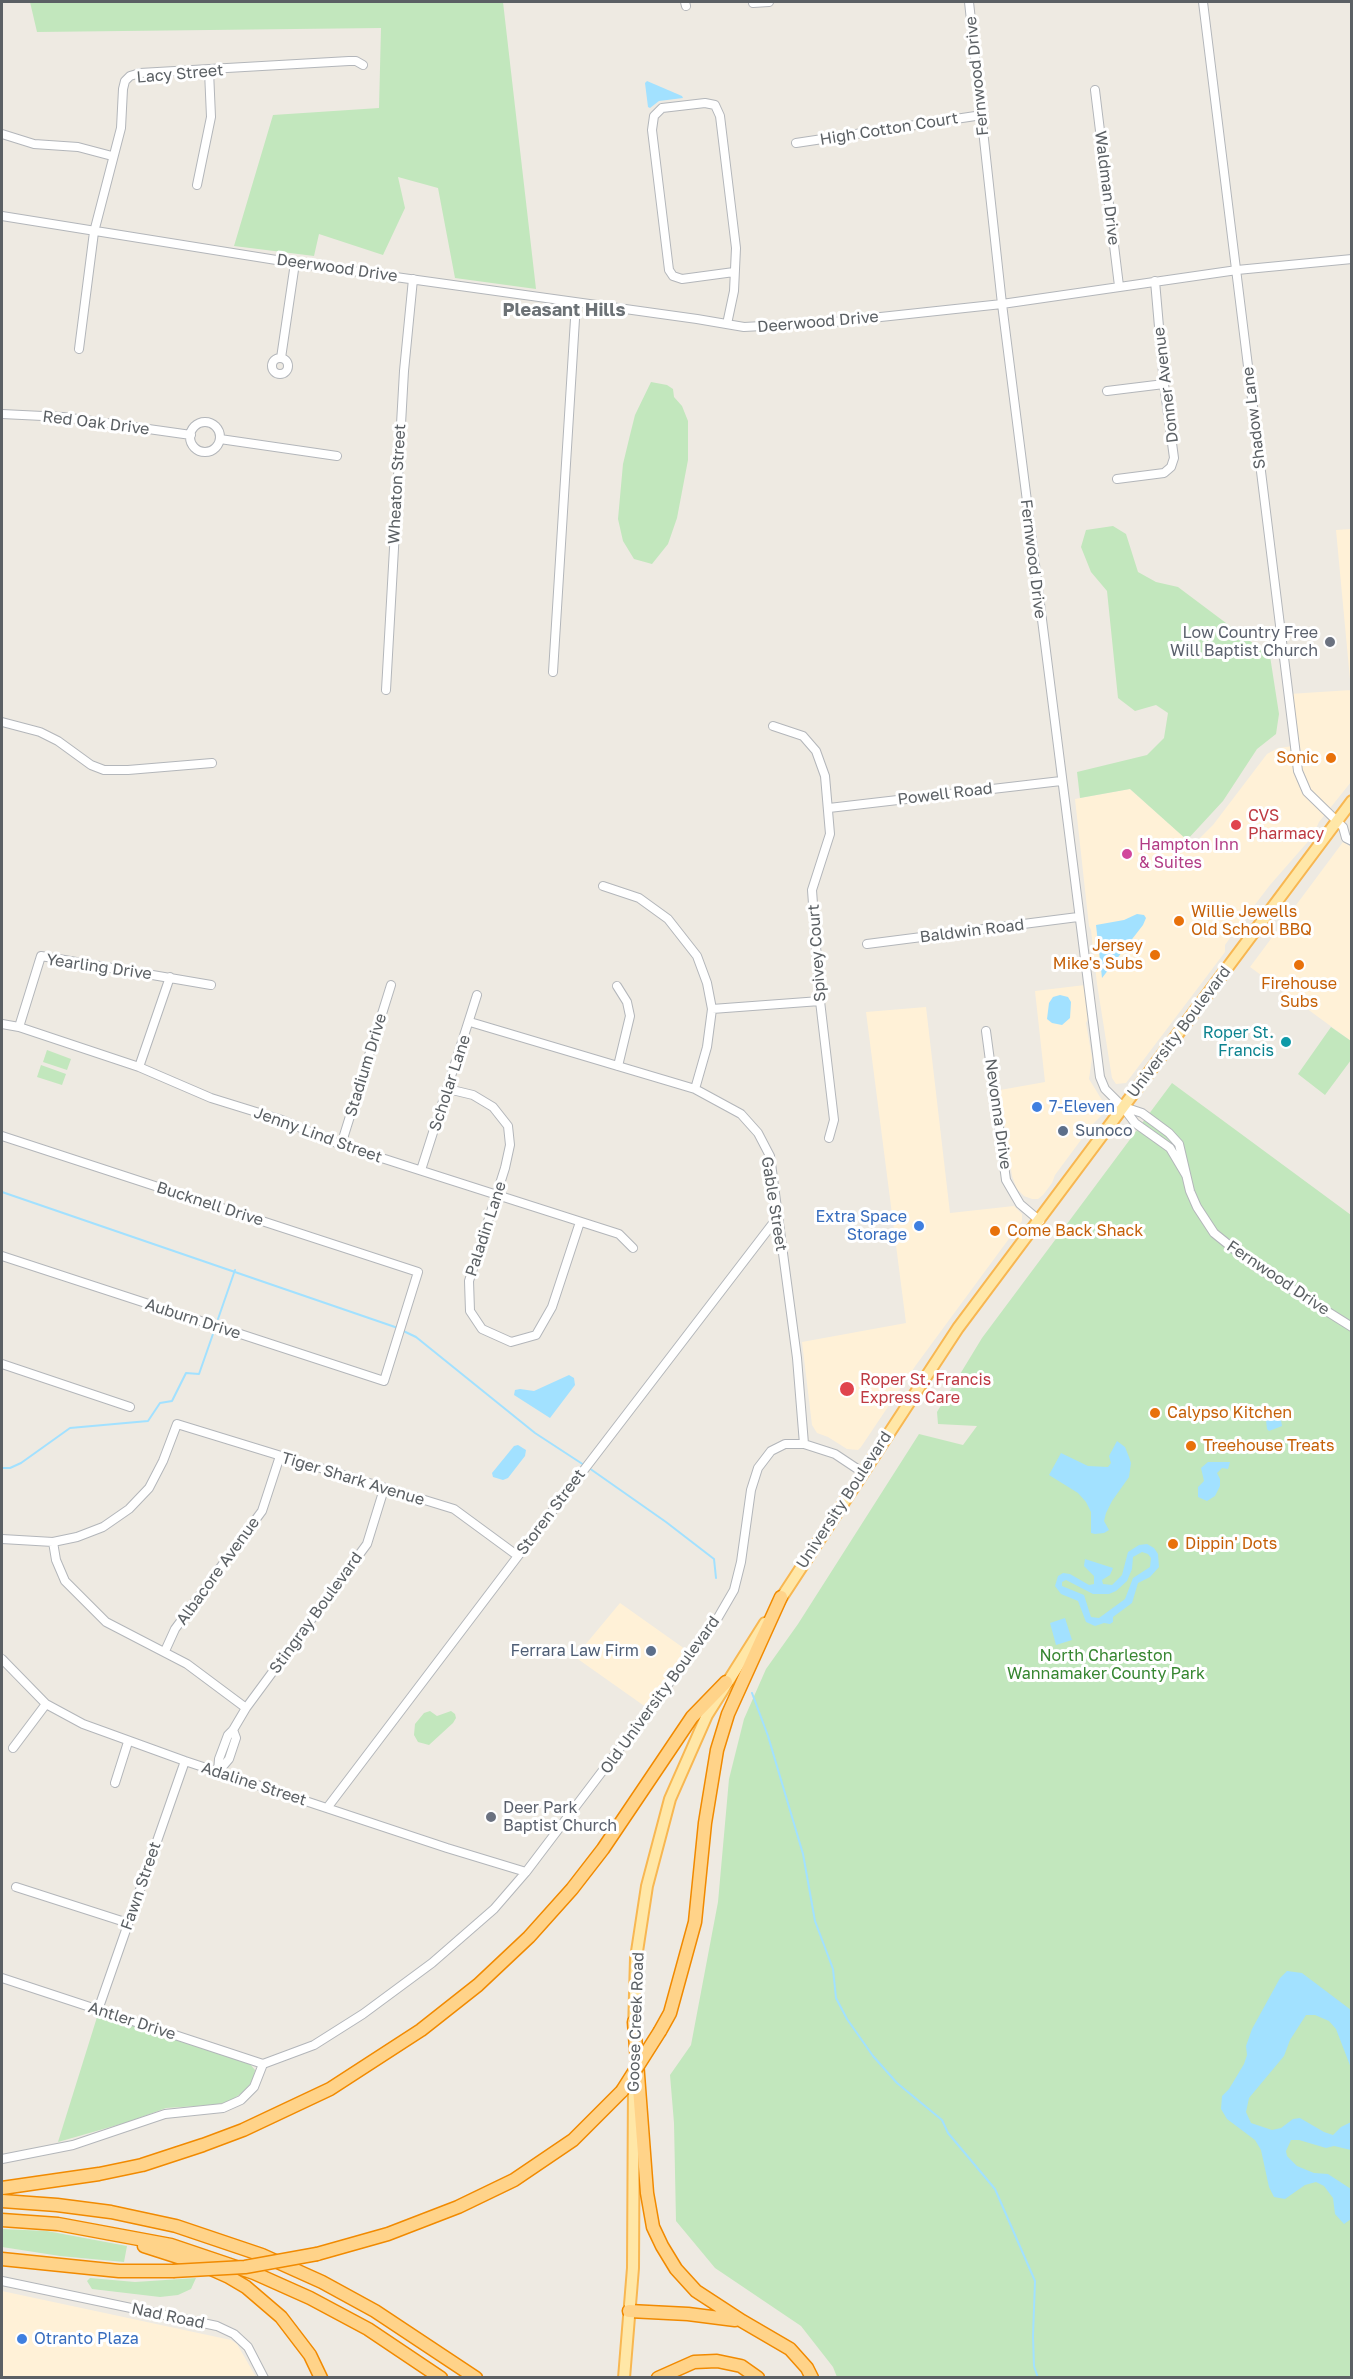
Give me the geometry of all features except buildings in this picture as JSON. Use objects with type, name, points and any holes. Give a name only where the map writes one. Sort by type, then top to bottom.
[{"type":"highway","points":[[2,2259],[119,2271],[173,2271],[245,2266],[317,2254],[388,2234],[458,2207],[514,2180],[573,2140],[622,2091],[670,2013],[695,1922],[705,1822],[717,1750],[728,1714],[781,1597]]},
{"type":"highway","points":[[2,2188],[121,2170],[243,2130],[330,2089],[421,2030],[478,1985],[529,1936],[572,1889],[603,1849],[692,1717],[726,1682]]},
{"type":"highway","points":[[634,2022],[647,2193],[653,2227],[662,2246],[682,2276],[696,2290],[742,2321],[790,2349],[807,2368],[812,2378]]},
{"type":"highway","points":[[2,2200],[57,2205],[154,2221],[176,2226],[262,2255],[322,2282],[375,2311],[476,2378]]},
{"type":"highway","points":[[2,2220],[67,2226],[171,2245],[254,2273],[310,2298],[368,2329],[441,2378]]},
{"type":"highway","points":[[67,2226],[200,2264],[230,2277],[246,2287],[281,2317],[310,2355],[321,2378]]},
{"type":"highway","points":[[629,2310],[742,2321]]},
{"type":"highway","points":[[658,2378],[694,2362],[717,2361],[741,2366],[758,2378]]},
{"type":"main road","name":"University Boulevard","points":[[726,1682],[957,1328],[1040,1221],[1123,1107],[1344,825],[1352,801]]},
{"type":"main road","name":"Goose Creek Road","points":[[624,2378],[633,2268],[636,1958],[647,1886],[670,1799],[707,1715],[726,1682]]},
{"type":"street","points":[[753,3],[769,2]]},
{"type":"street","name":"Fernwood Drive","points":[[969,2],[1002,304],[1100,1077],[1105,1089],[1135,1123],[1170,1148],[1186,1175]]},
{"type":"street","name":"Shadow Lane","points":[[1203,2],[1298,771],[1307,792],[1344,825],[1346,838],[1352,842]]},
{"type":"street","name":"Lacy Street","points":[[80,349],[94,232],[121,128],[123,89],[130,76],[349,61],[356,61],[363,65]]},
{"type":"street","points":[[197,185],[211,117],[209,71]]},
{"type":"street","name":"Waldman Drive","points":[[1095,90],[1119,286]]},
{"type":"street","points":[[727,324],[734,291],[736,248],[720,116],[715,105],[705,103],[662,108],[654,116],[652,129],[669,270],[673,276],[682,279],[734,272]]},
{"type":"street","name":"High Cotton Court","points":[[796,143],[982,115]]},
{"type":"street","points":[[2,134],[34,144],[78,147],[112,156]]},
{"type":"street","name":"Deerwood Drive","points":[[2,216],[295,263],[744,327],[780,326],[1002,304],[1237,270],[1352,259]]},
{"type":"street","points":[[280,358],[295,263]]},
{"type":"street","name":"Wheaton Street","points":[[386,690],[404,371],[413,279]]},
{"type":"street","name":"Donner Avenue","points":[[1117,479],[1164,473],[1171,467],[1174,450],[1164,384],[1155,281]]},
{"type":"street","points":[[553,672],[576,303]]},
{"type":"street","points":[[1107,391],[1164,384]]},
{"type":"street","name":"Red Oak Drive","points":[[2,414],[63,417],[191,435],[196,426],[205,423],[218,429],[220,439],[337,456]]},
{"type":"street","points":[[191,435],[195,448],[203,452],[213,450],[220,439]]},
{"type":"street","points":[[2,722],[40,732],[58,741],[92,765],[104,770],[212,764]]},
{"type":"street","name":"Spivey Court","points":[[772,726],[803,736],[816,751],[825,776],[830,834],[812,890],[820,1001],[834,1120],[829,1138]]},
{"type":"street","name":"Powell Road","points":[[829,808],[1061,781]]},
{"type":"street","points":[[603,886],[639,898],[668,919],[697,956],[708,983],[712,1009],[707,1047],[695,1089]]},
{"type":"street","name":"Baldwin Road","points":[[867,944],[1078,917]]},
{"type":"street","name":"Yearling Drive","points":[[19,1027],[41,956],[170,977],[138,1067]]},
{"type":"street","points":[[170,977],[211,985]]},
{"type":"street","name":"Stadium Drive","points":[[341,1145],[391,985]]},
{"type":"street","points":[[617,986],[627,1002],[630,1017],[618,1066]]},
{"type":"street","name":"Scholar Lane","points":[[422,1170],[477,995]]},
{"type":"street","points":[[712,1009],[820,1001]]},
{"type":"street","name":"Gable Street","points":[[470,1022],[695,1089],[741,1114],[758,1133],[770,1156],[797,1358],[804,1444]]},
{"type":"street","name":"Jenny Lind Street","points":[[2,1024],[19,1027],[138,1067],[211,1098],[282,1120],[341,1145],[619,1234],[633,1248]]},
{"type":"street","name":"Nevonna Drive","points":[[986,1031],[1006,1180],[1020,1204],[1040,1221]]},
{"type":"street","name":"Paladin Lane","points":[[448,1089],[473,1095],[493,1107],[508,1126],[510,1145],[498,1196],[469,1281],[470,1311],[482,1329],[511,1342],[536,1335],[552,1307],[580,1222]]},
{"type":"street","name":"Fernwood Drive","points":[[1123,1107],[1142,1113],[1169,1133],[1179,1144],[1197,1207],[1214,1233],[1255,1266],[1336,1318]]},
{"type":"street","name":"Bucknell Drive","points":[[2,1136],[418,1272],[398,1336]]},
{"type":"street","name":"Storen Street","points":[[327,1808],[777,1218]]},
{"type":"street","name":"Auburn Drive","points":[[2,1256],[384,1381],[398,1336]]},
{"type":"street","points":[[1336,1318],[1352,1327]]},
{"type":"street","points":[[1336,1318],[1352,1333]]},
{"type":"street","points":[[2,1364],[130,1407]]},
{"type":"street","name":"Tiger Shark Avenue","points":[[53,1542],[77,1537],[103,1527],[129,1509],[149,1488],[163,1461],[177,1425],[454,1509],[518,1556]]},
{"type":"street","name":"Old University Boulevard","points":[[263,2064],[314,2045],[363,2014],[432,1963],[494,1909],[526,1872],[716,1622],[735,1590],[751,1490],[758,1468],[771,1451],[785,1444],[804,1444],[835,1454],[862,1472]]},
{"type":"street","name":"Albacore Avenue","points":[[165,1652],[176,1629],[262,1511],[280,1456]]},
{"type":"street","name":"Stingray Boulevard","points":[[218,1772],[219,1759],[228,1735],[367,1544],[384,1489]]},
{"type":"street","points":[[2,1539],[53,1542],[56,1560],[65,1581],[106,1622],[187,1664],[246,1708]]},
{"type":"street","name":"Adaline Street","points":[[2,1659],[46,1704],[83,1724],[128,1742],[526,1872]]},
{"type":"street","points":[[13,1748],[46,1704]]},
{"type":"street","points":[[115,1783],[128,1742]]},
{"type":"street","name":"Fawn Street","points":[[98,2010],[185,1761]]},
{"type":"street","points":[[16,1887],[128,1923]]},
{"type":"street","name":"Antler Drive","points":[[2,1978],[263,2064]]},
{"type":"street","points":[[2,2159],[73,2145],[165,2114],[223,2108],[241,2100],[254,2086],[263,2064]]},
{"type":"street","name":"Nad Road","points":[[2,2281],[186,2319],[226,2330],[248,2347],[264,2378]]},
{"type":"shaded area","points":[[1351,529],[1351,690],[1336,530]]},
{"type":"shaded area","points":[[1351,690],[1351,782],[1319,822],[1312,837],[1270,885],[1237,928],[1225,945],[1225,952],[1126,1083],[1116,1084],[1112,1078],[1097,984],[1075,799],[1130,789],[1193,845],[1213,825],[1267,754],[1278,748],[1294,746],[1289,694]]},
{"type":"shaded area","points":[[1343,842],[1351,847],[1351,1041],[1250,967]]},
{"type":"shaded area","points":[[1085,985],[1088,1019],[1086,1023],[1092,1058],[1089,1079],[1105,1105],[1106,1111],[1092,1125],[1043,1195],[1038,1199],[1032,1199],[1024,1196],[1017,1189],[1012,1176],[1000,1090],[1045,1082],[1035,991]]},
{"type":"shaded area","points":[[926,1007],[950,1213],[1014,1206],[1022,1214],[1022,1221],[916,1365],[861,1447],[858,1450],[847,1449],[817,1433],[812,1425],[802,1342],[906,1323],[866,1012]]},
{"type":"shaded area","points":[[620,1603],[692,1654],[650,1710],[575,1657]]},
{"type":"shaded area","points":[[2,2291],[231,2340],[237,2344],[256,2377],[2,2377]]},
{"type":"green space","points":[[30,2],[503,2],[536,289],[455,278],[438,188],[398,177],[405,208],[383,255],[319,234],[314,256],[234,246],[273,115],[379,108],[381,28],[37,32]]},
{"type":"green space","points":[[651,382],[667,385],[673,389],[674,397],[682,406],[688,421],[688,460],[677,518],[668,544],[652,564],[634,559],[623,541],[618,519],[623,464],[635,415]]},
{"type":"green space","points":[[1113,526],[1126,534],[1138,572],[1156,582],[1178,587],[1270,656],[1279,714],[1276,734],[1257,749],[1223,801],[1187,840],[1130,789],[1080,798],[1077,772],[1147,755],[1164,738],[1168,713],[1156,705],[1135,711],[1118,698],[1107,591],[1091,572],[1081,547],[1086,530]]},
{"type":"green space","points":[[1331,1027],[1351,1041],[1351,1060],[1325,1095],[1298,1074]]},
{"type":"green space","points":[[47,1050],[71,1059],[67,1070],[43,1062]]},
{"type":"green space","points":[[41,1065],[66,1074],[62,1085],[37,1077]]},
{"type":"green space","name":"North Charleston Wannamaker County Park","points":[[1172,1083],[1351,1215],[1351,2377],[837,2377],[833,2367],[801,2326],[715,2268],[676,2221],[674,2123],[670,2075],[691,2045],[718,1902],[729,1779],[744,1719],[766,1669],[798,1624],[919,1434],[963,1445],[977,1426],[938,1424],[937,1412],[982,1338]]},
{"type":"green space","points":[[430,1711],[437,1716],[451,1711],[456,1718],[429,1745],[418,1742],[414,1735],[415,1724],[424,1713]]},
{"type":"green space","points":[[98,2014],[250,2064],[255,2070],[254,2080],[229,2102],[166,2108],[128,2122],[58,2142]]},
{"type":"green space","points":[[2,2229],[47,2231],[127,2246],[124,2262],[60,2256],[2,2247]]},
{"type":"green space","points":[[90,2278],[135,2282],[196,2278],[191,2289],[178,2295],[160,2297],[92,2289],[87,2281]]},
{"type":"water","points":[[647,81],[683,98],[659,101],[650,108],[645,83]]},
{"type":"water","points":[[1137,914],[1144,915],[1146,918],[1143,925],[1102,978],[1096,925],[1124,920]]},
{"type":"water","points":[[1060,995],[1068,997],[1071,1002],[1070,1018],[1062,1025],[1052,1023],[1047,1019],[1049,1003],[1053,997]]},
{"type":"water","points":[[569,1375],[574,1378],[575,1385],[550,1418],[514,1395],[515,1390],[534,1391]]},
{"type":"water","points":[[1267,1408],[1279,1408],[1282,1426],[1269,1431],[1267,1429],[1265,1411]]},
{"type":"water","points":[[1117,1441],[1125,1447],[1131,1463],[1129,1477],[1106,1513],[1104,1521],[1109,1530],[1104,1533],[1091,1533],[1091,1512],[1086,1502],[1078,1493],[1049,1475],[1061,1453],[1088,1466],[1108,1467],[1111,1463],[1109,1456]]},
{"type":"water","points":[[518,1445],[526,1450],[525,1456],[508,1478],[503,1480],[493,1477],[492,1473],[514,1446]]},
{"type":"water","points":[[1208,1462],[1230,1462],[1228,1469],[1222,1468],[1217,1473],[1220,1486],[1215,1496],[1207,1501],[1198,1497],[1198,1487],[1204,1481],[1201,1468]]},
{"type":"water","points":[[1147,1544],[1154,1548],[1158,1554],[1159,1567],[1150,1577],[1138,1583],[1132,1603],[1113,1617],[1113,1622],[1095,1626],[1086,1622],[1078,1601],[1061,1594],[1055,1586],[1058,1576],[1063,1573],[1070,1574],[1089,1585],[1094,1584],[1094,1576],[1084,1566],[1085,1559],[1113,1568],[1110,1575],[1102,1580],[1103,1584],[1112,1585],[1122,1575],[1128,1552],[1139,1545]],"holes":[[[1142,1552],[1151,1558],[1150,1567],[1133,1578],[1125,1599],[1099,1618],[1091,1617],[1084,1595],[1062,1586],[1062,1582],[1066,1580],[1093,1594],[1109,1594],[1127,1581],[1132,1569],[1133,1557]]]},
{"type":"water","points":[[1065,1618],[1072,1640],[1056,1645],[1050,1623]]},
{"type":"water","points":[[1287,1971],[1302,1973],[1351,2010],[1351,2068],[1336,2029],[1329,2021],[1315,2015],[1306,2015],[1290,2040],[1284,2056],[1249,2098],[1246,2112],[1251,2123],[1272,2130],[1281,2128],[1293,2119],[1300,2118],[1333,2135],[1341,2127],[1351,2122],[1351,2150],[1334,2146],[1326,2148],[1291,2140],[1286,2151],[1287,2156],[1297,2166],[1314,2173],[1328,2174],[1351,2189],[1351,2219],[1344,2224],[1335,2214],[1333,2198],[1324,2186],[1316,2182],[1305,2185],[1285,2199],[1274,2197],[1269,2187],[1261,2150],[1255,2140],[1227,2119],[1221,2109],[1222,2096],[1229,2089],[1244,2064],[1247,2055],[1246,2046],[1252,2029],[1280,1978]]},
{"type":"waterway","points":[[2,1192],[395,1327],[416,1337],[535,1433],[584,1465]]},
{"type":"waterway","points":[[218,1319],[235,1270]]},
{"type":"waterway","points":[[2,1468],[10,1468],[21,1463],[70,1428],[148,1421],[160,1403],[172,1401],[186,1373],[199,1374],[213,1334]]},
{"type":"waterway","points":[[589,1468],[714,1559],[716,1578]]},
{"type":"waterway","points":[[752,1693],[768,1736],[803,1854],[815,1921],[833,1969],[836,1998],[847,2019],[873,2056],[897,2083],[942,2120],[948,2133],[995,2189],[1035,2281],[1033,2336],[1034,2366],[1038,2378]]},
{"type":"place","name":"Low Country Free Will Baptist Church","points":[[1330,642]]},
{"type":"place","name":"Sonic","points":[[1331,758]]},
{"type":"place","name":"CVS Pharmacy","points":[[1236,825]]},
{"type":"place","name":"Hampton Inn & Suites","points":[[1127,854]]},
{"type":"place","name":"Willie Jewells Old School BBQ","points":[[1179,921]]},
{"type":"place","name":"Jersey Mike's Subs","points":[[1155,955]]},
{"type":"place","name":"Firehouse Subs","points":[[1299,965]]},
{"type":"place","name":"Roper St. Francis","points":[[1286,1042]]},
{"type":"place","name":"7-Eleven","points":[[1037,1107]]},
{"type":"place","name":"Sunoco","points":[[1063,1131]]},
{"type":"place","name":"Extra Space Storage","points":[[919,1226]]},
{"type":"place","name":"Come Back Shack","points":[[995,1231]]},
{"type":"place","name":"Roper St. Francis Express Care","points":[[847,1389]]},
{"type":"place","name":"Calypso Kitchen","points":[[1155,1413]]},
{"type":"place","name":"Treehouse Treats","points":[[1191,1446]]},
{"type":"place","name":"Dippin' Dots","points":[[1173,1544]]},
{"type":"place","name":"Ferrara Law Firm","points":[[651,1651]]},
{"type":"place","name":"Deer Park Baptist Church","points":[[491,1817]]},
{"type":"place","name":"Otranto Plaza","points":[[22,2339]]},
{"type":"district","name":"Pleasant Hills","points":[[564,310]]}]
